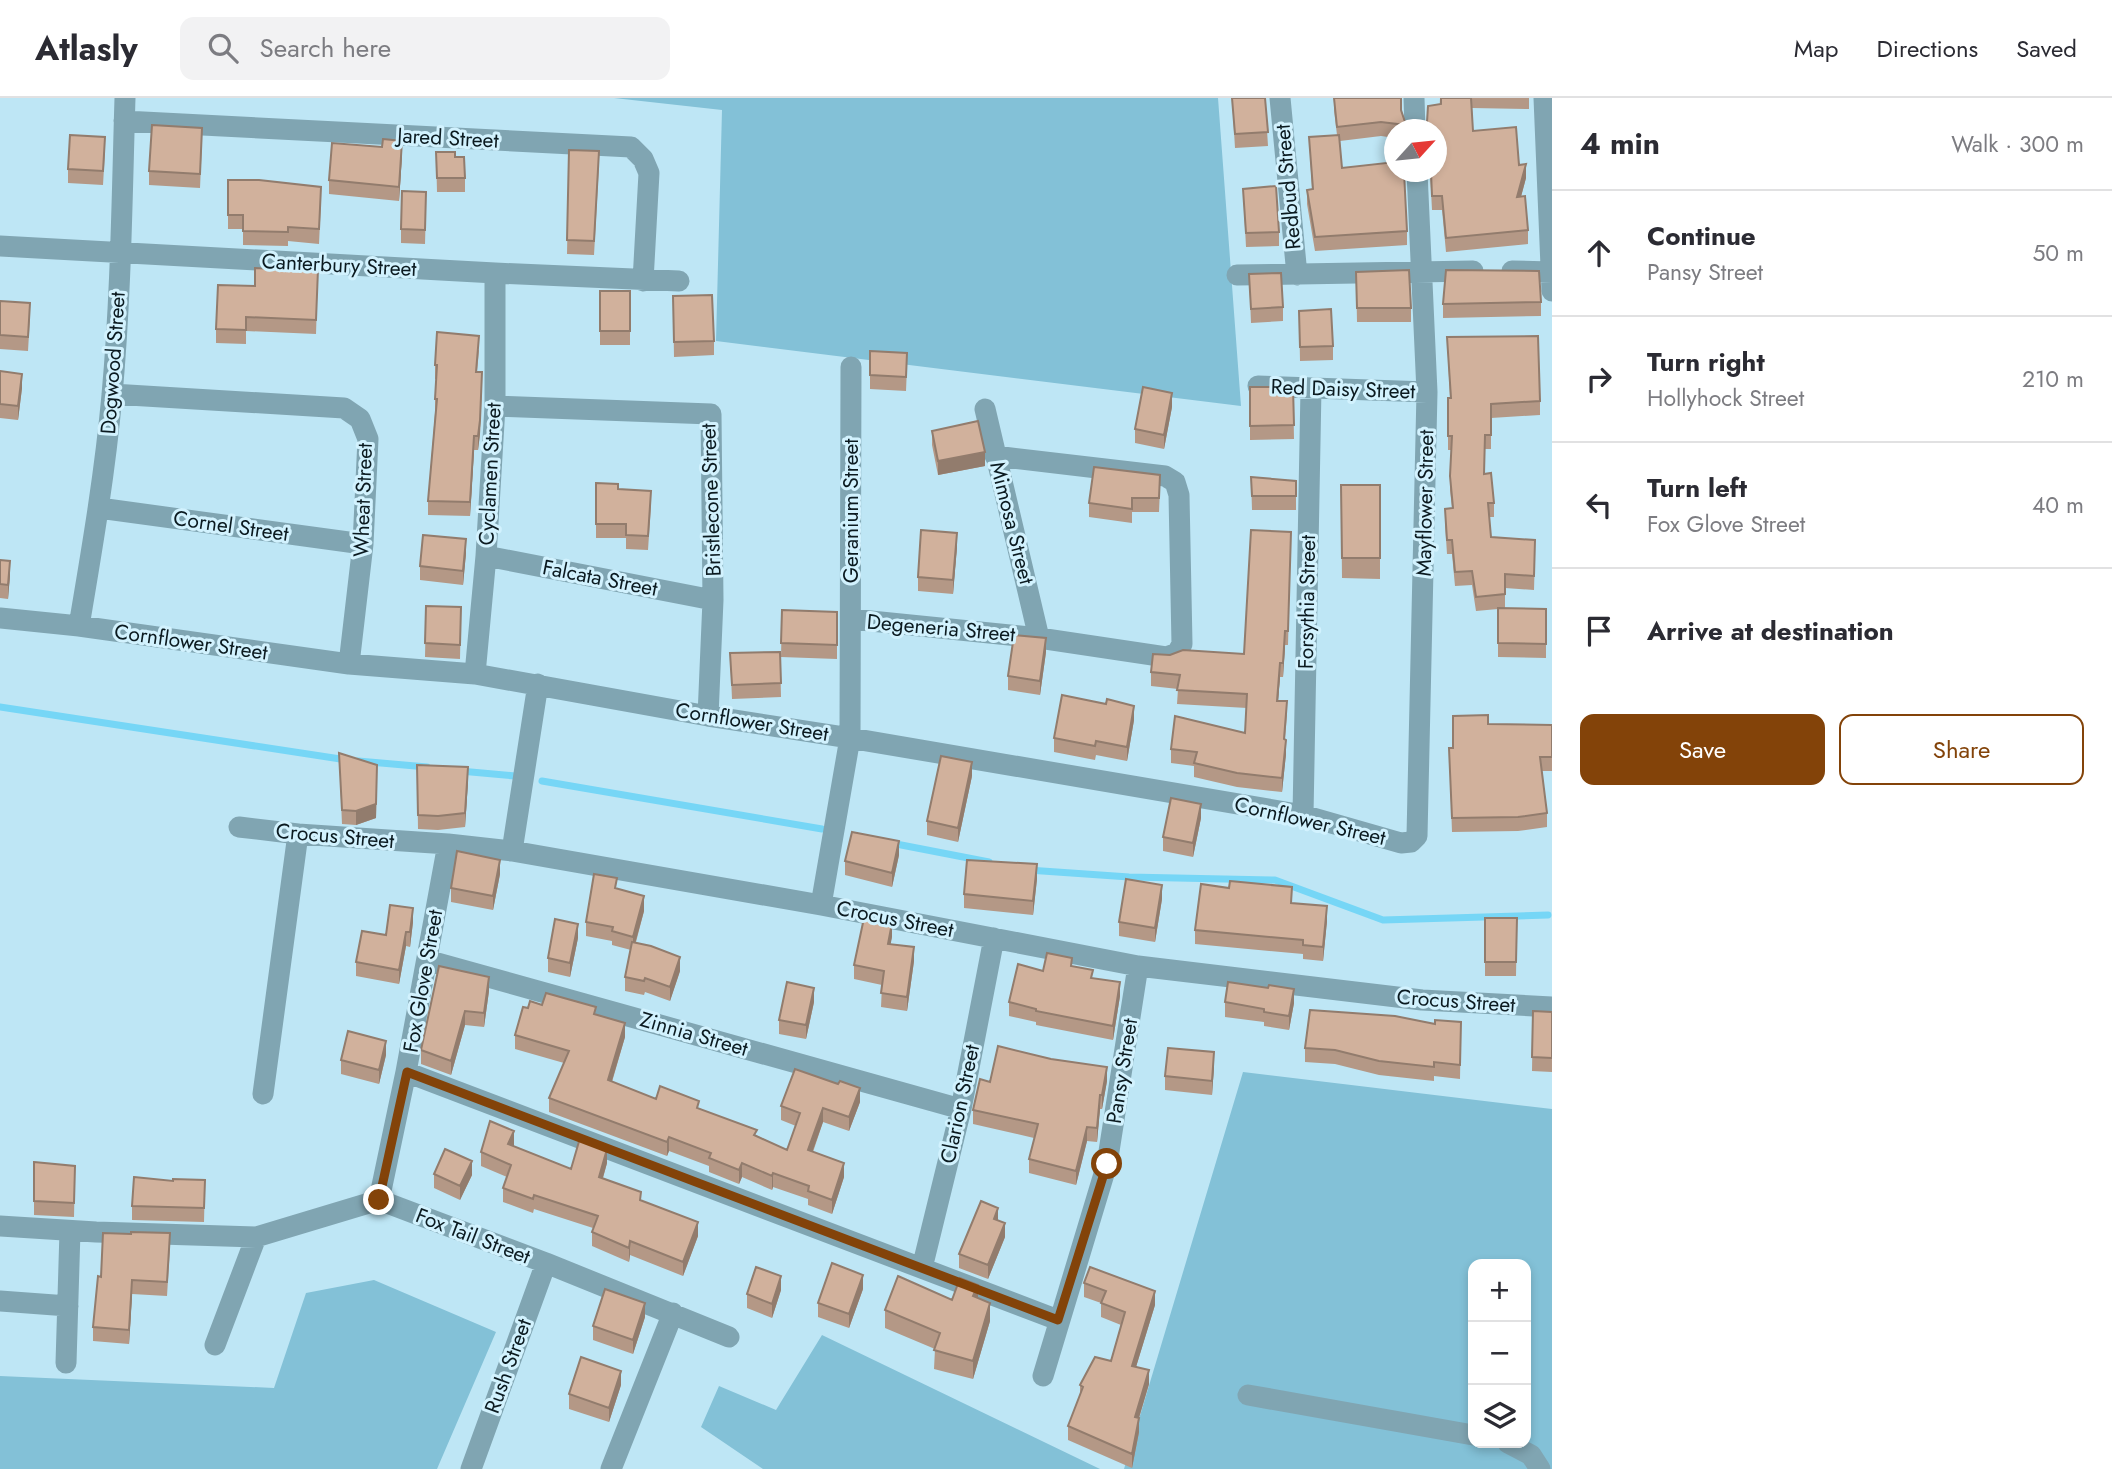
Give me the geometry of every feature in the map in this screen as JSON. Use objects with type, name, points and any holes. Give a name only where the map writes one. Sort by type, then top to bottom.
[{"type":"street","name":"Dogwood Street","points":[[79,626],[99,508],[112,394],[121,253],[125,98]]},
{"type":"street","name":"Redbud Street","points":[[1280,98],[1297,275]]},
{"type":"street","points":[[1414,98],[1415,119]]},
{"type":"street","points":[[1545,98],[1549,145],[1552,291]]},
{"type":"street","name":"Jared Street","points":[[124,121],[631,147],[643,159],[649,173],[643,281]]},
{"type":"street","name":"Mayflower Street","points":[[1417,835],[1427,392],[1418,182]]},
{"type":"street","name":"Canterbury Street","points":[[0,246],[679,281]]},
{"type":"street","points":[[1237,275],[1422,271],[1552,272]]},
{"type":"street","name":"Cyclamen Street","points":[[475,674],[486,556],[495,406],[495,273]]},
{"type":"street","name":"Geranium Street","points":[[821,905],[850,738],[851,367]]},
{"type":"street","name":"Red Daisy Street","points":[[1258,386],[1427,392]]},
{"type":"street","name":"Forsythia Street","points":[[1303,815],[1311,388]]},
{"type":"street","name":"Wheat Street","points":[[112,394],[344,408],[360,419],[368,439],[363,544],[349,664]]},
{"type":"street","name":"Bristlecone Street","points":[[495,406],[711,414],[713,600],[708,716]]},
{"type":"street","name":"Mimosa Street","points":[[985,409],[1040,638]]},
{"type":"street","name":"Degeneria Street","points":[[851,620],[1040,638],[1166,657],[1177,653],[1182,644],[1179,495],[1175,482],[1165,476],[995,456]]},
{"type":"street","name":"Cornel Street","points":[[99,508],[363,544]]},
{"type":"street","name":"Falcata Street","points":[[486,556],[713,600]]},
{"type":"street","points":[[0,618],[79,626]]},
{"type":"street","name":"Cornflower Street","points":[[79,626],[349,664],[475,674],[708,716],[1303,815],[1401,843],[1411,842],[1417,835]]},
{"type":"street","points":[[512,851],[538,684]]},
{"type":"street","name":"Crocus Street","points":[[239,827],[512,851],[821,905],[1138,966],[1422,1000],[1552,1007]]},
{"type":"street","points":[[263,1094],[298,834]]},
{"type":"street","name":"Fox Glove Street","points":[[379,1200],[407,1072],[448,844]]},
{"type":"street","name":"Clarion Street","points":[[922,1268],[961,1109],[994,938]]},
{"type":"street","name":"Zinnia Street","points":[[427,960],[961,1109]]},
{"type":"street","name":"Pansy Street","points":[[1042,1376],[1107,1164],[1138,966]]},
{"type":"street","points":[[407,1072],[1058,1320]]},
{"type":"street","points":[[0,1226],[256,1237],[379,1200]]},
{"type":"street","name":"Fox Tail Street","points":[[379,1200],[546,1263],[729,1337]]},
{"type":"street","points":[[66,1363],[70,1231]]},
{"type":"street","points":[[215,1345],[256,1237]]},
{"type":"street","name":"Rush Street","points":[[471,1469],[546,1263]]},
{"type":"street","points":[[0,1301],[68,1306]]},
{"type":"street","points":[[616,1467],[673,1313]]},
{"type":"street","points":[[1248,1395],[1468,1434]]},
{"type":"street","points":[[1518,1448],[1531,1455],[1540,1469]]},
{"type":"shaded area","points":[[614,98],[1218,98],[1241,406],[716,341],[722,110]]},
{"type":"shaded area","points":[[1243,1072],[1552,1109],[1552,1469],[1124,1469]]},
{"type":"shaded area","points":[[374,1280],[496,1332],[437,1469],[0,1469],[0,1376],[274,1388],[306,1293]]},
{"type":"shaded area","points":[[822,1335],[1100,1469],[763,1469],[701,1427],[719,1386],[776,1410]]},
{"type":"building","points":[[1232,98],[1265,98],[1268,132],[1235,134]]},
{"type":"building","points":[[1334,98],[1401,98],[1404,119],[1384,119],[1384,122],[1337,127]]},
{"type":"building","points":[[1441,98],[1471,98],[1473,131],[1516,127],[1519,165],[1526,164],[1517,197],[1525,196],[1528,230],[1446,238],[1442,196],[1432,196],[1431,182],[1447,182],[1447,119],[1427,119],[1428,106],[1441,104]]},
{"type":"building","points":[[152,125],[202,128],[200,174],[149,171]]},
{"type":"building","points":[[70,135],[105,137],[103,171],[68,169]]},
{"type":"building","points":[[1339,135],[1342,168],[1384,163],[1384,182],[1405,182],[1407,231],[1315,237],[1307,190],[1313,189],[1309,137]]},
{"type":"building","points":[[383,139],[402,141],[399,187],[329,180],[332,143],[382,147]]},
{"type":"building","points":[[569,150],[599,151],[594,241],[567,240]]},
{"type":"building","points":[[436,152],[455,152],[455,157],[464,157],[465,178],[437,178]]},
{"type":"building","points":[[228,180],[259,180],[321,187],[319,229],[288,227],[288,232],[243,231],[243,215],[228,215]]},
{"type":"building","points":[[1276,186],[1279,232],[1246,233],[1243,189]]},
{"type":"building","points":[[402,191],[426,192],[425,230],[401,229]]},
{"type":"building","points":[[255,268],[318,269],[316,320],[246,317],[246,330],[216,329],[218,285],[255,286]]},
{"type":"building","points":[[1409,270],[1411,308],[1357,308],[1356,272]]},
{"type":"building","points":[[1446,270],[1539,271],[1541,302],[1443,304]]},
{"type":"building","points":[[1281,273],[1283,307],[1251,309],[1249,274]]},
{"type":"building","points":[[600,291],[630,291],[630,331],[600,331]]},
{"type":"building","points":[[712,295],[714,341],[674,342],[673,296]]},
{"type":"building","points":[[0,301],[30,303],[28,337],[0,335]]},
{"type":"building","points":[[1331,309],[1333,346],[1300,347],[1299,311]]},
{"type":"building","points":[[437,332],[479,336],[476,372],[482,372],[480,420],[478,436],[474,436],[470,502],[428,501],[437,399]]},
{"type":"building","points":[[1538,336],[1540,401],[1491,404],[1491,435],[1485,435],[1484,474],[1491,473],[1494,503],[1488,503],[1491,537],[1535,540],[1534,576],[1505,574],[1505,594],[1476,597],[1472,571],[1455,572],[1452,540],[1447,540],[1445,509],[1453,508],[1450,476],[1452,436],[1448,436],[1448,398],[1451,398],[1447,337]]},
{"type":"building","points":[[870,351],[907,353],[906,377],[870,375]]},
{"type":"building","points":[[0,371],[22,374],[18,406],[0,404]]},
{"type":"building","points":[[1143,387],[1172,393],[1164,435],[1135,429]]},
{"type":"building","points":[[1250,387],[1293,387],[1294,425],[1250,426]]},
{"type":"building","points":[[978,421],[985,452],[938,461],[932,431]]},
{"type":"building","points":[[1094,467],[1160,475],[1159,498],[1132,498],[1132,509],[1089,503]]},
{"type":"building","points":[[1251,477],[1296,481],[1296,496],[1252,496]]},
{"type":"building","points":[[596,483],[618,484],[618,489],[651,491],[648,536],[626,535],[626,524],[596,524]]},
{"type":"building","points":[[1341,485],[1380,485],[1380,558],[1342,558]]},
{"type":"building","points":[[921,530],[957,533],[953,580],[918,577]]},
{"type":"building","points":[[1251,530],[1291,532],[1288,631],[1285,631],[1277,701],[1287,701],[1282,778],[1237,773],[1194,763],[1197,752],[1171,749],[1175,716],[1245,733],[1247,694],[1177,690],[1180,675],[1151,672],[1153,654],[1170,655],[1183,650],[1244,654]]},
{"type":"building","points":[[423,535],[466,539],[463,571],[420,566]]},
{"type":"building","points":[[0,560],[10,561],[8,585],[0,584]]},
{"type":"building","points":[[426,606],[461,607],[460,645],[425,643]]},
{"type":"building","points":[[1498,608],[1546,609],[1546,644],[1498,643]]},
{"type":"building","points":[[782,610],[837,612],[837,645],[781,643]]},
{"type":"building","points":[[1014,635],[1046,638],[1040,681],[1008,676]]},
{"type":"building","points":[[780,652],[781,683],[732,685],[730,653]]},
{"type":"building","points":[[1062,695],[1106,704],[1107,699],[1134,706],[1127,747],[1096,741],[1095,746],[1054,738]]},
{"type":"building","points":[[1488,715],[1488,724],[1552,725],[1552,757],[1540,757],[1547,813],[1518,817],[1452,818],[1449,748],[1453,748],[1453,716]]},
{"type":"building","points":[[339,753],[377,765],[376,804],[356,811],[342,810]]},
{"type":"building","points":[[941,756],[972,762],[958,828],[927,821]]},
{"type":"building","points":[[417,765],[468,767],[465,813],[418,815]]},
{"type":"building","points":[[1171,798],[1201,804],[1193,843],[1163,837]]},
{"type":"building","points":[[852,832],[899,841],[892,873],[845,861]]},
{"type":"building","points":[[457,851],[500,860],[493,896],[451,888]]},
{"type":"building","points":[[967,860],[1037,864],[1033,901],[964,894]]},
{"type":"building","points":[[594,874],[617,878],[615,888],[644,896],[633,937],[612,931],[613,927],[586,922]]},
{"type":"building","points":[[1126,879],[1162,885],[1155,928],[1119,922]]},
{"type":"building","points":[[1230,881],[1292,887],[1291,903],[1327,906],[1323,947],[1303,945],[1303,940],[1195,930],[1201,884],[1229,888]]},
{"type":"building","points":[[390,905],[413,908],[410,932],[406,932],[399,970],[356,962],[362,931],[386,935]]},
{"type":"building","points":[[864,918],[892,923],[888,944],[914,947],[907,997],[881,993],[884,971],[854,965]]},
{"type":"building","points":[[1485,918],[1517,918],[1516,962],[1485,962]]},
{"type":"building","points":[[555,919],[578,924],[570,963],[548,958]]},
{"type":"building","points":[[632,942],[680,957],[670,987],[645,978],[644,981],[625,977]]},
{"type":"building","points":[[1047,953],[1072,958],[1071,966],[1093,970],[1091,978],[1120,982],[1113,1026],[1036,1011],[1009,1002],[1018,964],[1043,971]]},
{"type":"building","points":[[439,966],[489,977],[484,1013],[465,1011],[451,1061],[421,1050]]},
{"type":"building","points":[[787,982],[814,988],[806,1025],[779,1020]]},
{"type":"building","points":[[1228,982],[1294,989],[1289,1016],[1225,1002]]},
{"type":"building","points":[[546,993],[596,1007],[594,1014],[625,1023],[608,1080],[656,1099],[660,1086],[699,1101],[697,1108],[757,1130],[754,1135],[787,1150],[800,1113],[781,1106],[795,1069],[838,1084],[840,1081],[860,1088],[849,1117],[823,1108],[808,1150],[844,1163],[832,1200],[808,1191],[809,1186],[773,1173],[772,1176],[742,1163],[739,1170],[709,1158],[711,1153],[669,1137],[667,1142],[549,1098],[569,1051],[515,1035],[523,1007],[528,1008],[530,1001],[542,1005]]},
{"type":"building","points":[[1310,1010],[1395,1016],[1435,1024],[1435,1020],[1461,1022],[1460,1065],[1434,1062],[1434,1067],[1379,1061],[1335,1050],[1305,1048]]},
{"type":"building","points":[[1533,1011],[1552,1012],[1552,1058],[1532,1057]]},
{"type":"building","points":[[348,1031],[386,1041],[379,1070],[341,1060]]},
{"type":"building","points":[[998,1046],[1051,1059],[1107,1067],[1100,1095],[1097,1128],[1087,1127],[1076,1171],[1029,1159],[1038,1124],[973,1110],[980,1079],[990,1082]]},
{"type":"building","points":[[1168,1048],[1214,1052],[1212,1081],[1165,1076]]},
{"type":"building","points":[[490,1121],[514,1131],[508,1144],[571,1169],[580,1138],[607,1149],[599,1177],[641,1192],[640,1200],[698,1222],[683,1262],[630,1241],[629,1248],[592,1232],[598,1216],[503,1188],[511,1165],[481,1152]]},
{"type":"building","points":[[445,1149],[472,1161],[460,1186],[434,1174]]},
{"type":"building","points":[[34,1162],[75,1166],[74,1203],[34,1201]]},
{"type":"building","points":[[134,1177],[173,1181],[205,1180],[204,1208],[132,1206]]},
{"type":"building","points":[[981,1201],[998,1208],[994,1219],[1005,1223],[988,1265],[959,1254]]},
{"type":"building","points":[[103,1233],[170,1233],[167,1282],[132,1280],[129,1330],[93,1327],[98,1276],[101,1277]]},
{"type":"building","points":[[832,1263],[863,1275],[849,1314],[818,1303]]},
{"type":"building","points":[[756,1267],[781,1276],[772,1304],[747,1294]]},
{"type":"building","points":[[1090,1267],[1155,1291],[1132,1366],[1149,1370],[1135,1417],[1139,1418],[1132,1454],[1068,1426],[1083,1387],[1080,1385],[1095,1357],[1111,1361],[1125,1312],[1101,1303],[1106,1291],[1084,1283]]},
{"type":"building","points":[[898,1276],[952,1300],[960,1278],[978,1285],[973,1296],[990,1303],[973,1361],[934,1350],[940,1333],[885,1310]]},
{"type":"building","points":[[605,1289],[645,1303],[633,1340],[593,1326]]},
{"type":"building","points":[[581,1357],[621,1371],[609,1408],[569,1394]]},
{"type":"waterway","points":[[0,707],[347,760]]},
{"type":"waterway","points":[[358,761],[427,767]]},
{"type":"waterway","points":[[460,771],[515,776]]},
{"type":"waterway","points":[[542,781],[822,829]]},
{"type":"waterway","points":[[891,843],[989,862]]},
{"type":"waterway","points":[[1028,870],[1129,877],[1275,880],[1383,920],[1548,915]]},
{"type":"route","points":[[379,1200],[407,1072],[1058,1320],[1107,1164]]}]
